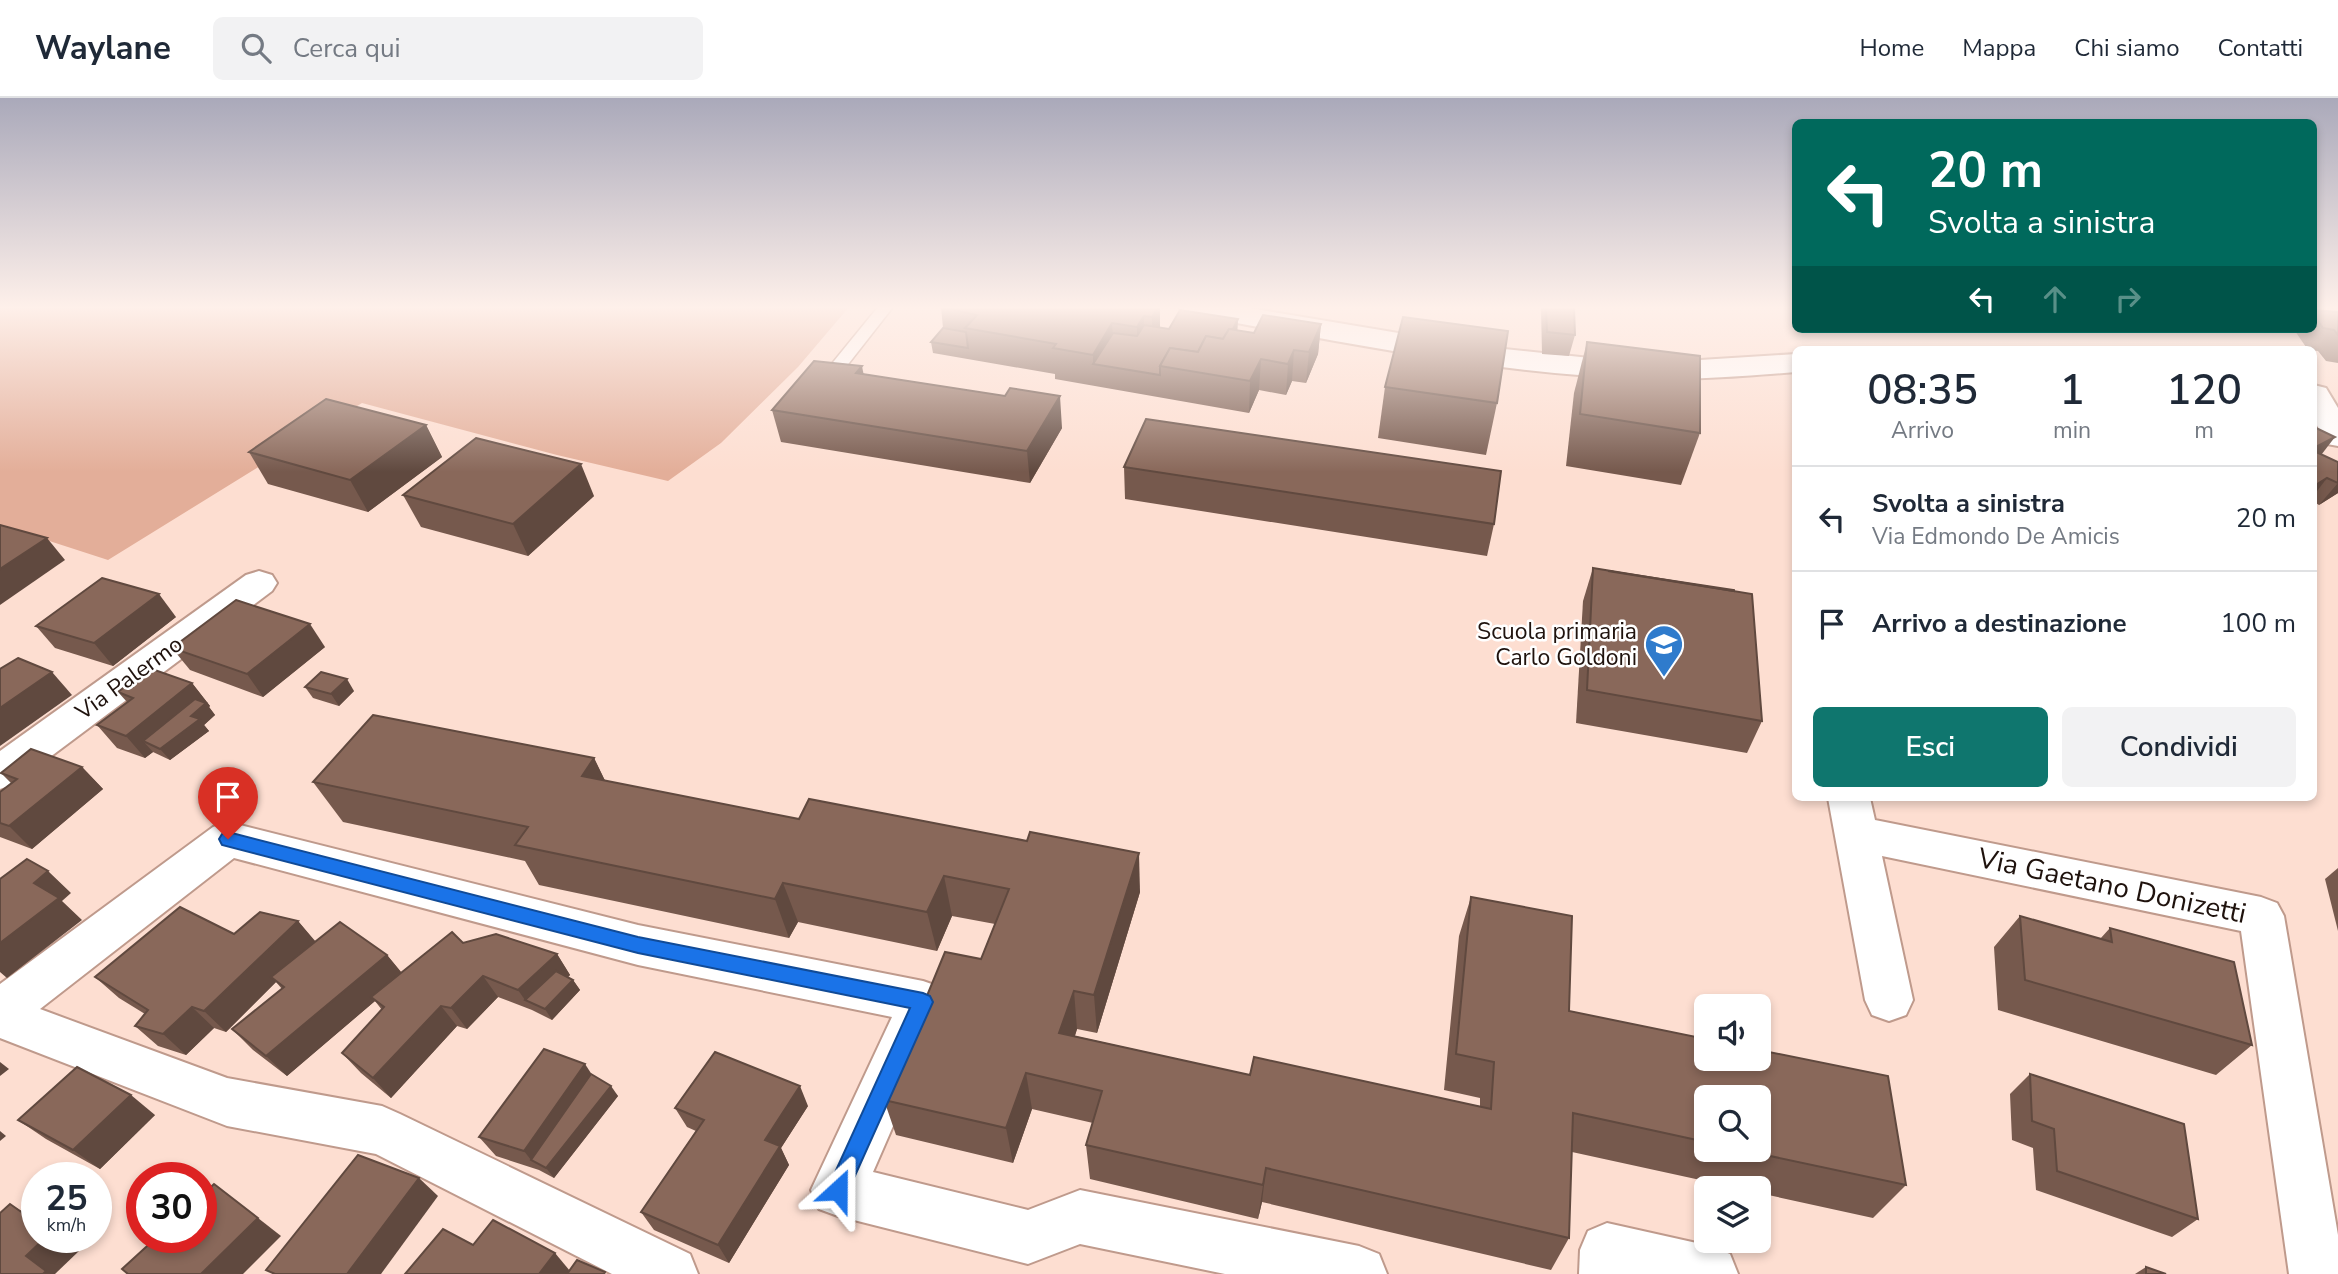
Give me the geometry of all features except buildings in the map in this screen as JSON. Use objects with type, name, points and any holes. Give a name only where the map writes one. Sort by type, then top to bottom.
[{"type":"street","points":[[1549,362],[1579,366],[1702,370],[1792,363]]},
{"type":"street","points":[[2322,395],[2338,437]]},
{"type":"street","name":"Via Palermo","points":[[0,773],[259,583]]},
{"type":"street","name":"Via Gaetano Donizetti","points":[[1889,1000],[1852,816],[2261,916],[2318,1274]]},
{"type":"street","points":[[0,1014],[228,839],[638,945],[923,1002],[838,1190],[1028,1237],[1080,1217],[1359,1274]]},
{"type":"street","points":[[0,1014],[227,1102],[382,1131],[670,1274]]},
{"type":"street","points":[[1607,1274],[1607,1250],[1710,1274]]},
{"type":"lane","points":[[836,369],[842,362]]},
{"type":"shaded area","points":[[0,362],[802,362],[721,443],[668,481],[557,455],[362,403],[108,560],[0,525]]},
{"type":"place","name":"Scuola primaria Carlo Goldoni","points":[[1664,678]]},
{"type":"route","points":[[228,839],[638,945],[923,1002],[838,1190]]}]
